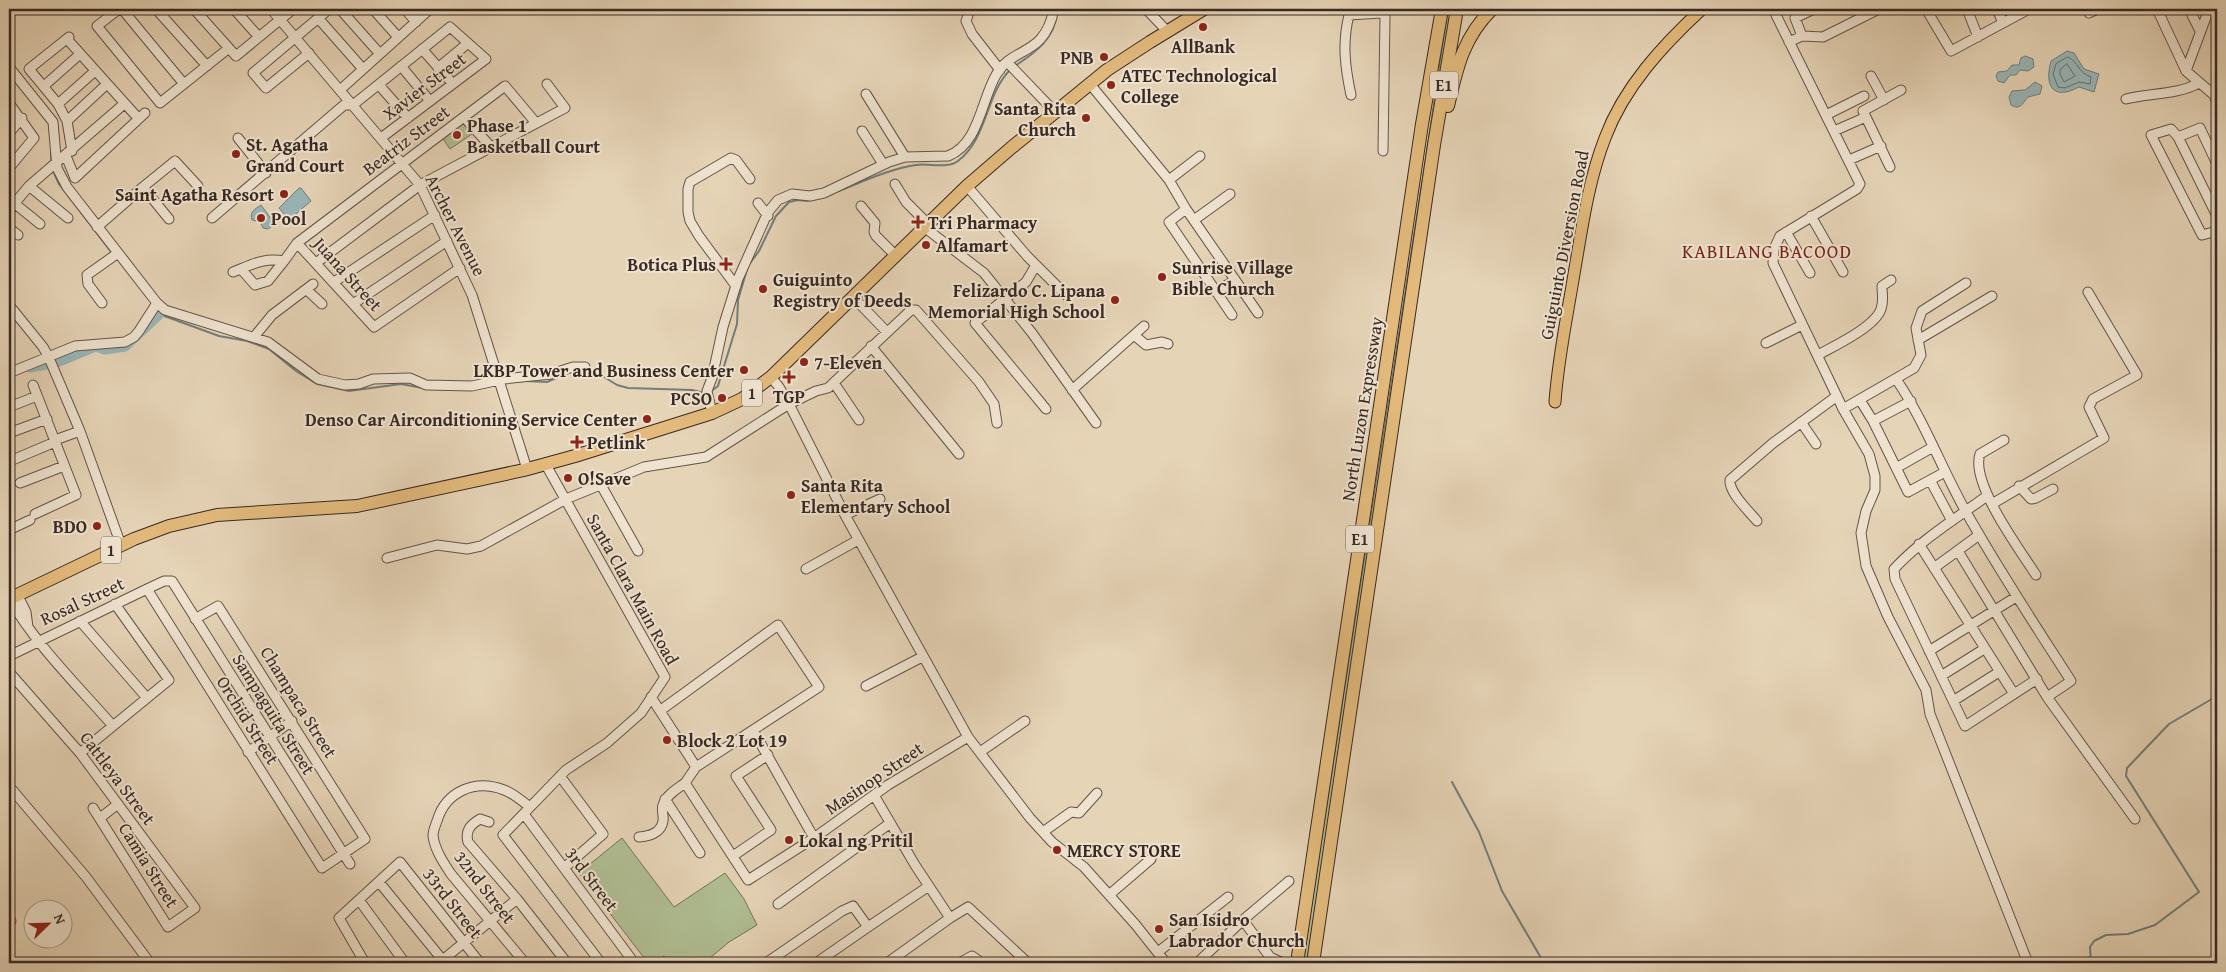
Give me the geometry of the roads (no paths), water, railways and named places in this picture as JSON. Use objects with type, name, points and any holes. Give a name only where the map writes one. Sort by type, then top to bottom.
[{"type":"highway","name":"1","points":[[12,597],[121,545],[169,526],[217,515],[351,507],[391,501],[546,465],[712,413],[742,399],[771,378],[967,186],[1090,84],[1167,31],[1204,9]]},
{"type":"highway","name":"North Luzon Expressway","points":[[1297,963],[1421,134],[1442,9]]},
{"type":"highway","name":"North Luzon Expressway","points":[[1313,963],[1434,146],[1457,9]]},
{"type":"highway","points":[[1434,146],[1442,133],[1457,66],[1465,45],[1479,22],[1492,9]]},
{"type":"main road","name":"Guiguinto Diversion Road","points":[[1555,402],[1558,366],[1592,176],[1605,137],[1622,102],[1645,69],[1702,9]]},
{"type":"street","points":[[184,84],[121,9],[97,26],[160,103],[207,66],[229,48]]},
{"type":"street","points":[[156,9],[207,66]]},
{"type":"street","points":[[194,9],[236,56],[293,9]]},
{"type":"street","points":[[234,9],[259,37]]},
{"type":"street","name":"Archer Avenue","points":[[272,9],[420,185],[472,295],[527,470]]},
{"type":"street","points":[[309,53],[266,88],[252,73],[330,9]]},
{"type":"street","points":[[340,9],[380,54]]},
{"type":"street","points":[[373,9],[398,38]]},
{"type":"street","points":[[405,9],[416,22]]},
{"type":"street","points":[[340,90],[430,9]]},
{"type":"street","points":[[970,9],[966,21],[972,34],[1000,70]]},
{"type":"street","points":[[712,413],[707,394],[715,370],[723,327],[742,265],[778,200],[786,196],[810,196],[824,193],[883,164],[905,157],[948,156],[964,145],[972,132],[996,75],[1044,37],[1054,9]]},
{"type":"street","points":[[1146,9],[1167,31]]},
{"type":"street","points":[[1773,9],[1860,184],[1857,189],[1786,232],[1778,240],[1774,249],[1773,263],[1843,409],[1865,445],[1875,476],[1874,490],[1866,511],[1861,533],[1866,566],[1888,617],[1926,690],[1930,714],[2028,963]]},
{"type":"street","points":[[1802,36],[1795,18],[1814,9]]},
{"type":"street","points":[[1790,42],[1802,36],[1823,36],[1879,9]]},
{"type":"street","points":[[1926,9],[1951,50],[2027,9]]},
{"type":"street","points":[[1967,9],[1978,36]]},
{"type":"street","points":[[1997,9],[2003,23]]},
{"type":"street","points":[[2087,9],[2089,13],[2098,9]]},
{"type":"street","points":[[2157,9],[2186,71],[2216,95]]},
{"type":"street","points":[[2189,9],[2200,31]]},
{"type":"street","points":[[2186,71],[2209,9]]},
{"type":"street","points":[[1351,95],[1344,57],[1344,35],[1348,12],[1386,16],[1383,151]]},
{"type":"street","points":[[318,18],[363,69]]},
{"type":"street","points":[[212,218],[344,105],[353,105],[450,26],[468,43],[438,68]]},
{"type":"street","points":[[68,38],[80,54],[124,104],[142,116],[75,178],[69,153],[67,120],[58,104],[29,69],[68,38]]},
{"type":"street","name":"Xavier Street","points":[[381,138],[486,59],[468,43]]},
{"type":"street","points":[[422,49],[453,84]]},
{"type":"street","points":[[44,86],[80,54]]},
{"type":"street","points":[[1009,64],[1055,112]]},
{"type":"street","points":[[401,66],[430,101]]},
{"type":"street","points":[[9,67],[53,122],[56,163],[66,187],[116,255],[165,310],[268,342],[318,379],[334,384],[359,384],[373,379],[410,378],[426,385],[472,386],[499,380],[551,374],[573,367],[585,367]]},
{"type":"street","points":[[58,104],[95,71]]},
{"type":"street","points":[[1871,76],[1884,100]]},
{"type":"street","points":[[2126,99],[2144,94],[2180,91],[2199,83]]},
{"type":"street","points":[[67,120],[107,84]]},
{"type":"street","points":[[379,84],[408,118]]},
{"type":"street","points":[[316,263],[420,185],[565,108],[547,84]]},
{"type":"street","points":[[1090,84],[1168,180],[1258,314]]},
{"type":"street","name":"Beatriz Street","points":[[284,261],[269,258],[237,271],[255,286],[268,281],[284,261],[298,242],[505,86],[536,123]]},
{"type":"street","points":[[1890,167],[1863,111],[1901,90]]},
{"type":"street","points":[[866,94],[905,157]]},
{"type":"street","points":[[1826,116],[1864,96]]},
{"type":"street","points":[[9,103],[22,118],[34,138],[9,168]]},
{"type":"street","points":[[40,224],[12,206],[29,186],[124,104]]},
{"type":"street","points":[[464,117],[491,147]]},
{"type":"street","points":[[1834,131],[1866,117]]},
{"type":"street","points":[[9,133],[22,118]]},
{"type":"street","points":[[2178,137],[2200,128],[2217,164]]},
{"type":"street","points":[[2217,216],[2178,137],[2171,129],[2151,135],[2202,236],[2217,230]]},
{"type":"street","points":[[862,131],[883,164]]},
{"type":"street","points":[[238,138],[266,173]]},
{"type":"street","points":[[1849,160],[1881,146]]},
{"type":"street","points":[[1168,180],[1200,156]]},
{"type":"street","points":[[736,286],[718,264],[690,221],[688,189],[692,179],[731,158],[736,160],[750,179]]},
{"type":"street","points":[[97,227],[175,161],[198,186]]},
{"type":"street","points":[[895,184],[906,202],[926,226],[984,273],[1096,423]]},
{"type":"street","points":[[29,186],[68,218]]},
{"type":"street","points":[[967,186],[1036,265],[1066,295]]},
{"type":"street","points":[[143,187],[169,219]]},
{"type":"street","points":[[1194,220],[1230,194]]},
{"type":"street","points":[[758,203],[768,216]]},
{"type":"street","points":[[861,206],[875,222],[874,232],[876,236],[895,255]]},
{"type":"street","points":[[1186,209],[1169,222],[1232,315]]},
{"type":"street","points":[[334,282],[435,215]]},
{"type":"street","points":[[1811,216],[1843,272]]},
{"type":"street","points":[[9,228],[18,235]]},
{"type":"street","points":[[1786,232],[1810,273]]},
{"type":"street","points":[[353,304],[447,241]]},
{"type":"street","name":"Juana Street","points":[[298,242],[374,327],[460,268]]},
{"type":"street","points":[[102,303],[88,284],[88,275],[116,255]]},
{"type":"street","points":[[1036,265],[1026,282],[1006,301],[975,324],[1046,409]]},
{"type":"street","points":[[1216,292],[1235,280]]},
{"type":"street","points":[[1818,355],[1867,325],[1879,314],[1883,298],[1882,286],[1891,280]]},
{"type":"street","points":[[1843,409],[1914,368],[1921,355],[1916,328],[1922,311],[1966,283]]},
{"type":"street","points":[[254,337],[272,315],[310,287],[322,304]]},
{"type":"street","points":[[2036,679],[1965,726],[1895,579],[1894,569],[1919,544],[1966,511],[2019,486],[2104,438],[2089,407],[2092,400],[2137,375],[2088,292]]},
{"type":"street","points":[[1918,340],[1992,296]]},
{"type":"street","points":[[853,297],[887,332]]},
{"type":"street","points":[[9,374],[75,346],[125,342],[134,337],[139,331],[157,303]]},
{"type":"street","points":[[388,558],[437,545],[474,548],[496,539],[566,499],[644,467],[706,457],[789,404],[816,391],[828,388],[910,310],[916,310],[979,382],[994,404],[997,423]]},
{"type":"street","points":[[11,312],[43,347],[49,357],[80,431],[121,545]]},
{"type":"street","points":[[1766,343],[1802,325]]},
{"type":"street","points":[[1072,390],[1144,326]]},
{"type":"street","points":[[1134,335],[1146,345],[1165,342],[1168,344]]},
{"type":"street","points":[[871,346],[959,454]]},
{"type":"street","points":[[771,378],[789,404],[844,515],[968,737],[1030,818],[1084,868],[1166,963]]},
{"type":"street","points":[[1896,379],[1911,401],[1945,472],[1979,535],[2016,597],[2071,681],[2047,697]]},
{"type":"street","points":[[834,383],[859,420]]},
{"type":"street","points":[[10,527],[76,495],[33,385]]},
{"type":"street","points":[[9,407],[38,396]]},
{"type":"street","points":[[1757,521],[1735,493],[1730,485],[1730,480],[1747,463],[1837,396]]},
{"type":"street","points":[[1860,400],[1873,421],[1908,492],[1945,472]]},
{"type":"street","points":[[1873,421],[1911,401]]},
{"type":"street","points":[[9,433],[46,419]]},
{"type":"street","points":[[1801,422],[1816,444]]},
{"type":"street","points":[[10,461],[80,431]]},
{"type":"street","points":[[2004,440],[1980,454],[1978,460],[1989,500],[2036,575]]},
{"type":"street","points":[[1896,468],[1933,447]]},
{"type":"street","name":"Santa Clara Main Road","points":[[546,465],[664,677],[641,713],[606,743],[560,776],[503,835],[601,963]]},
{"type":"street","points":[[20,483],[64,466]]},
{"type":"street","points":[[1930,480],[1952,521]]},
{"type":"street","points":[[601,485],[638,551]]},
{"type":"street","points":[[2019,486],[2030,499],[2053,489]]},
{"type":"street","points":[[844,515],[880,500]]},
{"type":"street","points":[[1934,568],[1979,535]]},
{"type":"street","points":[[806,569],[858,540]]},
{"type":"street","points":[[1919,544],[2014,694]]},
{"type":"street","points":[[1958,551],[2047,697],[2135,819]]},
{"type":"street","name":"Rosal Street","points":[[9,656],[38,640],[164,581],[172,581]]},
{"type":"street","name":"Sampaguita Street","points":[[172,581],[350,864]]},
{"type":"street","name":"Orchid Street","points":[[147,589],[322,868],[344,854]]},
{"type":"street","points":[[12,597],[26,612],[28,627],[38,640],[112,726]]},
{"type":"street","points":[[1929,651],[2016,597]]},
{"type":"street","points":[[80,752],[170,680],[115,604]]},
{"type":"street","name":"Champaca Street","points":[[195,619],[218,606],[292,722],[365,839],[344,854]]},
{"type":"street","points":[[80,621],[146,698]]},
{"type":"street","points":[[639,837],[651,835],[658,831],[663,822],[662,806],[665,799],[685,783],[696,767],[819,687],[778,625],[661,710]]},
{"type":"street","points":[[1941,676],[1984,649]]},
{"type":"street","points":[[866,686],[922,657]]},
{"type":"street","name":"Cattleya Street","points":[[9,672],[80,752],[195,908]]},
{"type":"street","points":[[1953,701],[1999,672]]},
{"type":"street","points":[[651,697],[696,767]]},
{"type":"street","points":[[980,752],[1025,721]]},
{"type":"street","points":[[248,752],[292,722]]},
{"type":"street","points":[[753,730],[814,838]]},
{"type":"street","name":"Masinop Street","points":[[733,856],[748,880],[814,838],[874,795],[968,737]]},
{"type":"street","points":[[685,783],[733,856],[771,830],[736,776],[768,755]]},
{"type":"street","points":[[560,776],[603,834],[564,868]]},
{"type":"street","name":"32nd Street","points":[[525,963],[443,862],[433,834],[445,804],[468,787],[476,785],[506,790],[527,810]]},
{"type":"street","points":[[9,786],[86,877],[150,963]]},
{"type":"street","points":[[1043,832],[1069,812],[1079,813],[1096,793]]},
{"type":"street","points":[[874,795],[889,824],[950,918]]},
{"type":"street","points":[[665,799],[700,853]]},
{"type":"street","name":"Camia Street","points":[[100,818],[118,804]]},
{"type":"street","name":"Camia Street","points":[[93,808],[168,928],[195,908]]},
{"type":"street","name":"3rd Street","points":[[527,810],[564,868],[632,960],[629,963]]},
{"type":"street","points":[[489,822],[480,820],[474,823],[468,829],[466,835],[468,842],[518,899],[567,963]]},
{"type":"street","points":[[778,904],[889,824]]},
{"type":"street","points":[[1109,895],[1151,860]]},
{"type":"street","name":"33rd Street","points":[[379,882],[400,862],[480,963]]},
{"type":"street","points":[[1197,963],[1289,881]]},
{"type":"street","points":[[365,963],[339,918],[379,882],[442,962],[518,899]]},
{"type":"street","points":[[816,963],[929,886]]},
{"type":"street","points":[[1158,952],[1228,897]]},
{"type":"street","points":[[358,900],[405,963]]},
{"type":"street","points":[[766,963],[851,906],[855,907],[868,927]]},
{"type":"street","points":[[887,963],[965,908],[970,908],[1028,963]]},
{"type":"street","points":[[1243,920],[1270,957],[1282,963]]},
{"type":"street","points":[[959,963],[972,956],[982,963]]},
{"type":"water","points":[[2067,51],[2074,53],[2084,69],[2099,74],[2094,92],[2079,87],[2063,92],[2057,92],[2053,89],[2049,78],[2051,61]]},
{"type":"water","points":[[2025,56],[2033,59],[2034,67],[2028,71],[2020,70],[2016,75],[2010,75],[2004,83],[1998,81],[1996,76],[1998,72],[2007,71],[2012,65],[2019,65],[2021,58]]},
{"type":"water","points":[[2035,82],[2042,86],[2040,94],[2028,97],[2017,107],[2011,105],[2009,97],[2012,91],[2025,90]]},
{"type":"water","points":[[299,188],[311,201],[289,220],[279,208]]},
{"type":"water","name":"Pool","points":[[261,205],[275,224],[268,229],[263,228],[260,222],[252,220],[251,217],[255,209]]},
{"type":"waterway","points":[[1015,66],[1037,50],[1048,38],[1057,14]]},
{"type":"waterway","points":[[836,192],[876,176],[906,167],[949,165],[958,161],[975,140],[1002,79],[1011,69]]},
{"type":"waterway","points":[[51,151],[51,159]]},
{"type":"waterway","points":[[54,173],[59,184],[112,253]]},
{"type":"waterway","points":[[710,392],[718,386],[737,324],[738,300],[748,266],[759,251],[776,216],[789,202],[807,201],[822,197]]},
{"type":"waterway","points":[[157,310],[159,314],[219,336],[247,341],[269,349],[296,371],[317,384],[349,391],[401,384],[423,388]]},
{"type":"waterway","points":[[30,367],[57,362],[96,346],[105,349],[125,346],[159,314]]},
{"type":"waterway","points":[[583,371],[601,375],[617,385],[628,388],[692,390],[704,393]]},
{"type":"waterway","points":[[526,381],[547,382],[567,373]]},
{"type":"waterway","points":[[472,390],[497,385]]},
{"type":"waterway","points":[[2091,963],[2090,947],[2094,941],[2106,935],[2128,934],[2155,925],[2199,892],[2126,776],[2127,768],[2169,724],[2217,696]]},
{"type":"waterway","points":[[1452,782],[1479,832],[1502,891],[1544,963]]},
{"type":"place","name":"AllBank","points":[[1203,27]]},
{"type":"place","name":"PNB","points":[[1104,57]]},
{"type":"place","name":"ATEC Technological College","points":[[1111,85]]},
{"type":"place","name":"Santa Rita Church","points":[[1086,118]]},
{"type":"place","name":"Phase 1 Basketball Court","points":[[457,135]]},
{"type":"place","name":"St. Agatha Grand Court","points":[[236,154]]},
{"type":"place","name":"Saint Agatha Resort","points":[[284,194]]},
{"type":"place","name":"Pool","points":[[261,218]]},
{"type":"place","name":"Tri Pharmacy","points":[[918,222]]},
{"type":"place","name":"Alfamart","points":[[926,245]]},
{"type":"place","name":"Botica Plus","points":[[726,264]]},
{"type":"place","name":"Sunrise Village Bible Church","points":[[1162,277]]},
{"type":"place","name":"Guiguinto Registry of Deeds","points":[[763,289]]},
{"type":"place","name":"Felizardo C. Lipana Memorial High School","points":[[1115,300]]},
{"type":"place","name":"7-Eleven","points":[[804,362]]},
{"type":"place","name":"LKBP Tower and Business Center","points":[[744,370]]},
{"type":"place","name":"TGP","points":[[789,377]]},
{"type":"place","name":"PCSO","points":[[722,398]]},
{"type":"place","name":"Denso Car Airconditioning Service Center","points":[[647,419]]},
{"type":"place","name":"Petlink","points":[[577,442]]},
{"type":"place","name":"O!Save","points":[[568,478]]},
{"type":"place","name":"Santa Rita Elementary School","points":[[791,495]]},
{"type":"place","name":"BDO","points":[[97,526]]},
{"type":"place","name":"Block 2 Lot 19","points":[[667,740]]},
{"type":"place","name":"Lokal ng Pritil","points":[[789,840]]},
{"type":"place","name":"MERCY STORE","points":[[1057,850]]},
{"type":"place","name":"San Isidro Labrador Church","points":[[1159,929]]},
{"type":"district","name":"KABILANG BACOOD","points":[[1767,251]]}]
